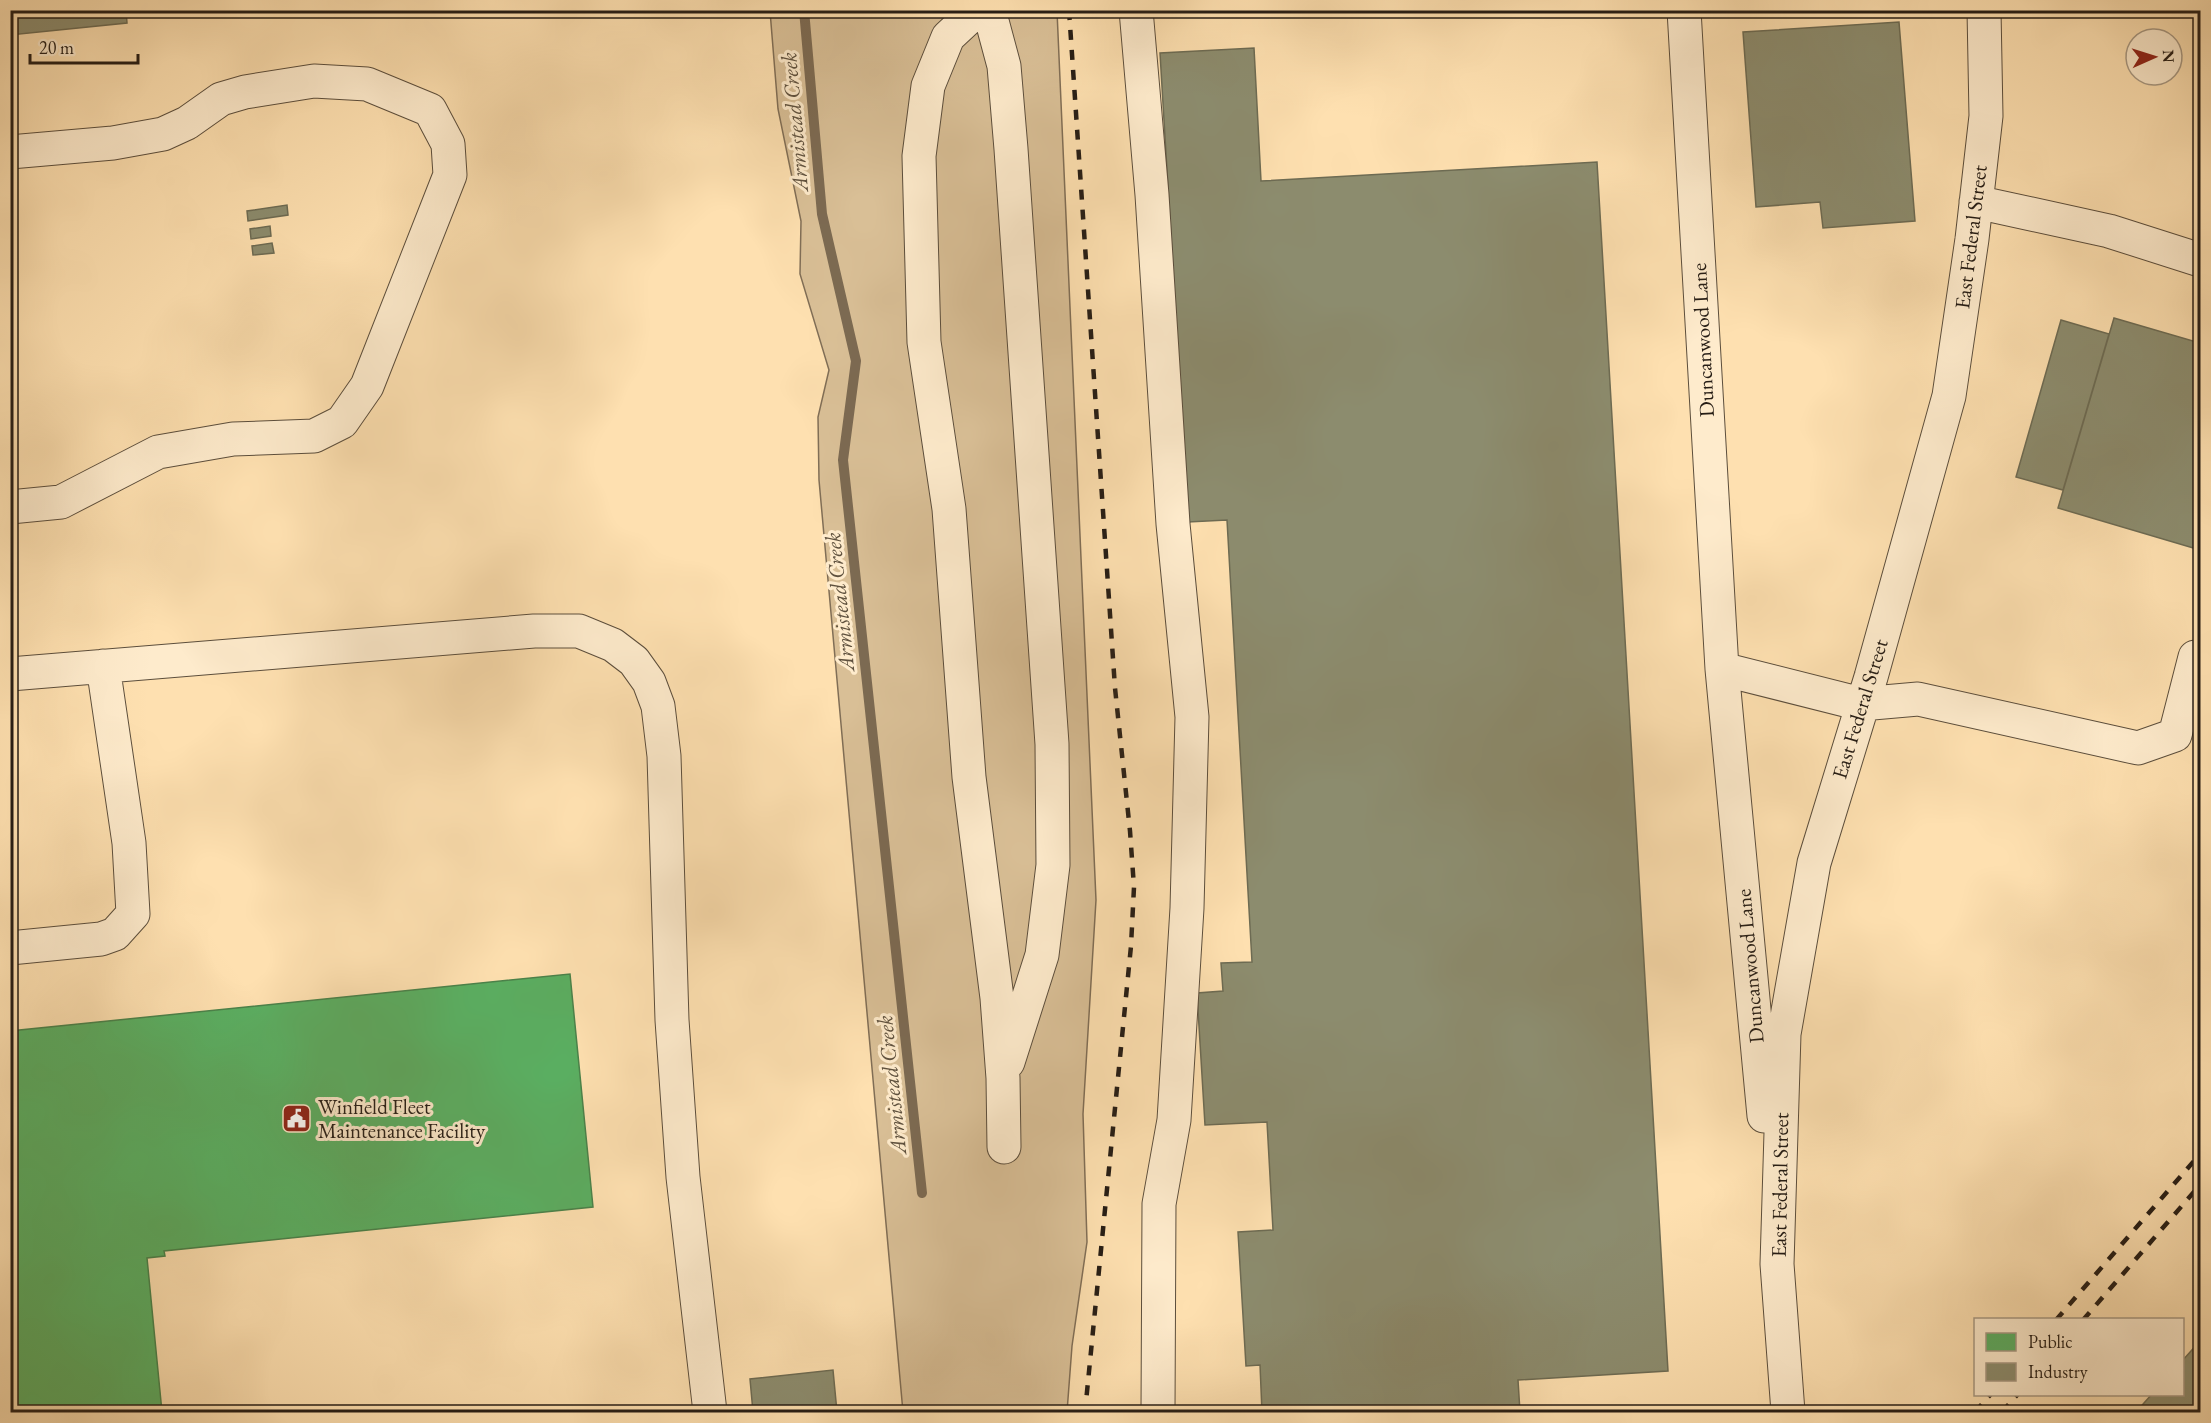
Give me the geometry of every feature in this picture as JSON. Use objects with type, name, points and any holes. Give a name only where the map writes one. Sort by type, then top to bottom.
[{"type":"street","points":[[977,10],[948,37],[928,86],[919,156],[924,342],[949,509],[969,777],[997,998],[1003,1078],[1004,1148]]},
{"type":"street","points":[[989,10],[1004,66],[1052,755],[1053,865],[1042,955],[1003,1078]]},
{"type":"street","points":[[1136,10],[1152,195],[1173,524],[1192,717],[1186,929],[1174,1120],[1159,1204],[1158,1413]]},
{"type":"street","name":"Duncanwood Lane","points":[[1684,10],[1722,669],[1777,1264]]},
{"type":"street","name":"East Federal Street","points":[[1788,1413],[1777,1264],[1784,1034],[1814,863],[1949,396],[1977,202],[1986,116],[1984,10]]},
{"type":"street","points":[[10,152],[113,143],[163,134],[188,123],[221,99],[245,92],[314,81],[367,84],[430,110],[448,144],[450,175],[367,386],[342,422],[314,436],[233,439],[158,452],[61,502],[10,507]]},
{"type":"street","points":[[1977,202],[2109,231],[2200,260]]},
{"type":"street","points":[[10,674],[534,631],[579,631],[613,645],[634,661],[649,682],[658,706],[664,756],[672,1020],[683,1177],[710,1413]]},
{"type":"street","points":[[1722,669],[1861,704],[1918,699],[2138,748],[2175,735],[2195,657]]},
{"type":"street","points":[[10,948],[101,939],[115,934],[133,914],[129,843],[103,666]]},
{"type":"shaded area","points":[[770,11],[1057,11],[1096,900],[1083,1114],[1087,1242],[1072,1346],[1067,1412],[903,1412],[819,480],[818,417],[829,370],[800,274],[801,221],[778,109]]},
{"type":"building: Public","name":"Winfield Fleet Maintenance Facility","points":[[570,974],[593,1207],[164,1251],[165,1256],[147,1258],[162,1412],[10,1412],[10,1031]]},
{"type":"building: Industry","points":[[10,10],[126,10],[127,23],[10,35]]},
{"type":"building: Industry","points":[[1899,22],[1915,221],[1823,228],[1820,202],[1756,207],[1743,32]]},
{"type":"building: Industry","points":[[1254,48],[1261,181],[1597,162],[1668,1371],[1518,1380],[1520,1412],[1262,1412],[1260,1365],[1246,1366],[1238,1232],[1273,1230],[1267,1122],[1205,1125],[1197,993],[1223,991],[1221,963],[1252,962],[1227,520],[1188,522],[1160,53]]},
{"type":"building: Industry","points":[[287,205],[288,215],[248,221],[247,211]]},
{"type":"building: Industry","points":[[270,226],[271,236],[251,239],[250,229]]},
{"type":"building: Industry","points":[[272,243],[274,253],[253,255],[252,246]]},
{"type":"building: Industry","points":[[2114,318],[2200,343],[2200,550],[2058,508]]},
{"type":"building: Industry","points":[[2061,320],[2109,334],[2063,490],[2016,477]]},
{"type":"building: Industry","points":[[2200,1341],[2200,1412],[2136,1412],[2150,1396],[2184,1396],[2184,1359]]},
{"type":"building: Industry","points":[[833,1370],[837,1412],[753,1412],[750,1379]]},
{"type":"waterway","name":"Armistead Creek","points":[[804,10],[822,214],[856,361],[843,460],[922,1193]]},
{"type":"railway","points":[[1069,10],[1115,688],[1134,887],[1131,946],[1085,1412]]},
{"type":"railway","points":[[2058,1318],[2200,1154]]},
{"type":"railway","points":[[2085,1318],[2200,1185]]},
{"type":"railway","points":[[1975,1412],[1989,1396]]},
{"type":"railway","points":[[2002,1412],[2016,1396]]},
{"type":"place","name":"Winfield Fleet Maintenance Facility","points":[[297,1119]]}]
